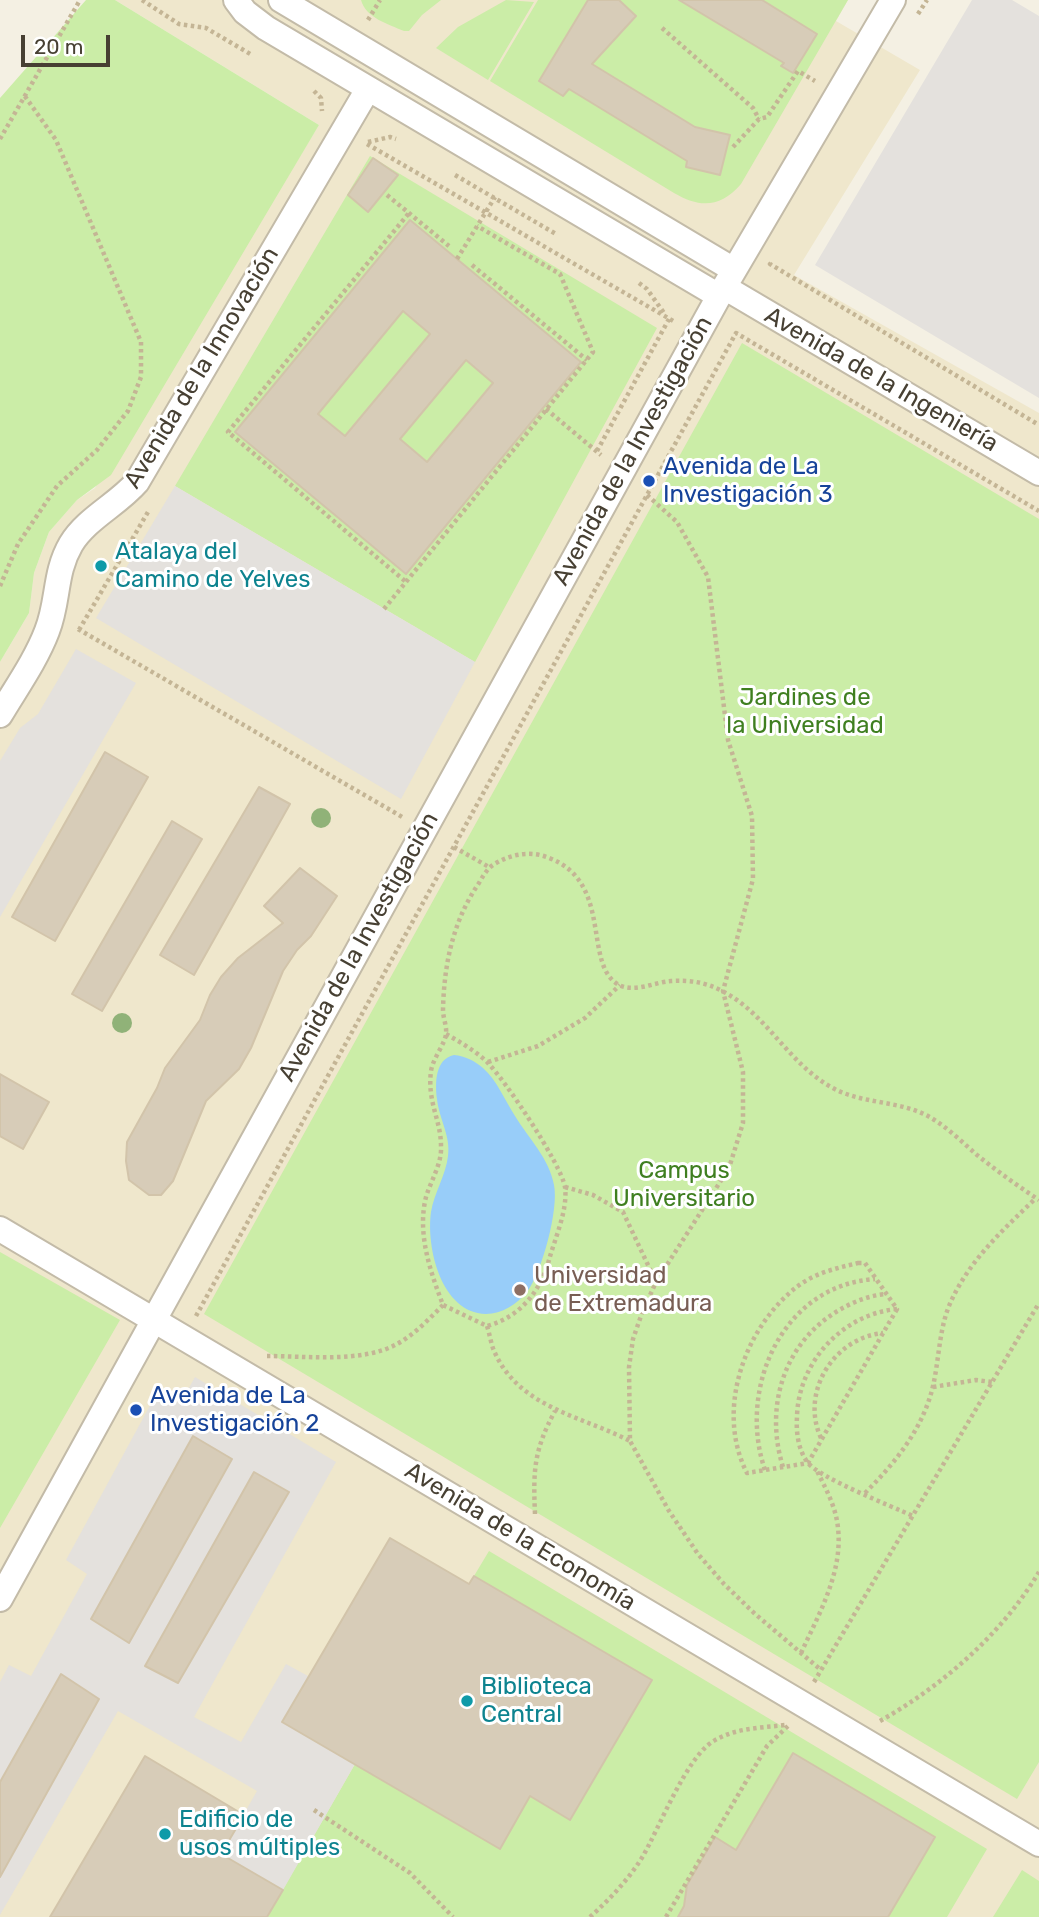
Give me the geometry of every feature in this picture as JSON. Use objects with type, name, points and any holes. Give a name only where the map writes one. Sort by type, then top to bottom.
[{"type":"street","points":[[236,0],[245,12],[266,28],[510,173],[725,284]]},
{"type":"street","points":[[281,0],[725,284]]},
{"type":"street","name":"Avenida de la Investigación","points":[[0,1599],[725,284],[893,0]]},
{"type":"street","name":"Avenida de la Innovación","points":[[0,715],[38,650],[53,614],[58,572],[73,542],[83,528],[125,496],[136,482],[354,136],[368,89]]},
{"type":"street","name":"Avenida de la Ingeniería","points":[[725,284],[1039,473]]},
{"type":"street","name":"Avenida de la Economía","points":[[0,1229],[1039,1844]]},
{"type":"path","points":[[0,139],[80,0]]},
{"type":"path","points":[[142,0],[179,24],[206,28],[263,61]]},
{"type":"path","points":[[368,20],[380,0]]},
{"type":"path","points":[[913,24],[927,0]]},
{"type":"path","points":[[662,28],[753,108],[759,119]]},
{"type":"path","points":[[733,147],[759,119],[767,117],[798,71],[838,94]]},
{"type":"path","points":[[303,85],[321,98],[323,116],[354,136],[669,319]]},
{"type":"path","points":[[0,586],[18,544],[57,486],[97,450],[128,411],[141,377],[141,342],[56,140],[24,95]]},
{"type":"path","points":[[354,136],[390,137],[407,146]]},
{"type":"path","points":[[451,172],[562,238]]},
{"type":"path","points":[[457,259],[510,173]]},
{"type":"path","points":[[387,195],[449,246]]},
{"type":"path","points":[[405,581],[228,432],[409,213]]},
{"type":"path","points":[[384,609],[593,352],[560,274],[477,226]]},
{"type":"path","points":[[777,252],[770,264],[1039,425]]},
{"type":"path","points":[[472,265],[587,360]]},
{"type":"path","points":[[629,277],[647,289],[669,319]]},
{"type":"path","points":[[597,451],[669,319]]},
{"type":"path","points":[[195,1316],[736,333],[1039,511]]},
{"type":"path","points":[[546,409],[677,522],[708,577],[728,740],[752,816],[753,879],[723,992],[743,1072],[743,1123],[729,1168],[656,1282],[642,1313],[633,1339],[629,1367],[630,1441],[669,1511],[698,1554],[754,1613],[821,1670]]},
{"type":"path","points":[[53,614],[489,867]]},
{"type":"path","points":[[446,1034],[488,1062],[554,1159],[565,1187],[562,1215],[539,1285],[528,1302],[517,1312],[501,1322],[487,1326],[443,1305],[427,1254],[422,1214],[442,1147],[432,1107],[431,1070],[446,1034],[443,1012],[450,944],[456,923],[489,867],[523,853],[539,854],[558,861],[584,886],[591,903],[600,953],[610,976],[620,985],[636,988],[669,981],[699,981],[723,992],[750,1009],[792,1057],[833,1088],[855,1097],[909,1107],[930,1117],[1038,1199],[988,1244],[948,1307],[933,1387],[917,1430],[899,1455],[864,1493]]},
{"type":"path","points":[[488,1062],[538,1046],[585,1018],[620,985]]},
{"type":"path","points":[[565,1187],[593,1195],[623,1212],[656,1282]]},
{"type":"path","points":[[808,1463],[747,1473],[736,1438],[734,1405],[740,1368],[755,1335],[775,1307],[799,1285],[827,1271],[865,1263],[897,1309]]},
{"type":"path","points":[[765,1470],[757,1436],[756,1408],[761,1377],[774,1347],[791,1322],[813,1301],[840,1287],[876,1279]]},
{"type":"path","points":[[783,1467],[776,1436],[777,1411],[780,1383],[791,1356],[807,1334],[827,1317],[852,1303],[887,1294]]},
{"type":"path","points":[[666,1917],[767,1746],[789,1725],[802,1704],[1039,1303]]},
{"type":"path","points":[[253,1378],[262,1356],[346,1356],[371,1353],[397,1344],[423,1325],[443,1305]]},
{"type":"path","points":[[808,1463],[897,1309]]},
{"type":"path","points":[[897,1309],[884,1310],[862,1319],[842,1331],[824,1347],[810,1365],[800,1389],[797,1433],[802,1453],[817,1471],[913,1516]]},
{"type":"path","points":[[487,1326],[495,1353],[519,1386],[555,1411],[630,1441]]},
{"type":"path","points":[[822,1439],[814,1416],[817,1386],[825,1371],[846,1347],[859,1339],[883,1333]]},
{"type":"path","points":[[933,1387],[976,1380],[992,1382]]},
{"type":"path","points":[[535,1546],[535,1461],[541,1437],[555,1411]]},
{"type":"path","points":[[801,1653],[831,1583],[838,1549],[838,1528],[832,1502],[817,1471]]},
{"type":"path","points":[[867,1742],[878,1722],[918,1698],[977,1648],[1021,1600],[1039,1572]]},
{"type":"path","points":[[590,1917],[610,1899],[641,1858],[692,1764],[710,1743],[740,1729],[789,1725]]},
{"type":"path","points":[[314,1810],[410,1873],[453,1917]]},
{"type":"shaded area","name":"Universidad de Extremadura","points":[[115,0],[848,0],[836,21],[920,70],[794,275],[1039,413],[1039,1917],[0,1917],[0,662],[29,613],[34,573],[49,532],[77,500],[95,488],[319,125]]},
{"type":"shaded area","points":[[972,0],[1012,0],[1039,16],[1039,398],[815,265]]},
{"type":"shaded area","points":[[175,486],[475,662],[401,799],[96,618]]},
{"type":"shaded area","points":[[76,649],[136,683],[0,917],[0,761],[20,728],[38,714]]},
{"type":"shaded area","points":[[195,1377],[336,1462],[194,1717],[241,1742],[286,1664],[308,1676],[282,1722],[355,1764],[283,1890],[221,1854],[257,1791],[118,1711],[0,1915],[0,1682],[9,1665],[31,1676],[87,1574],[66,1560],[159,1389],[182,1400]]},
{"type":"green space","points":[[86,0],[115,0],[319,125],[111,475],[77,500],[49,532],[34,573],[29,613],[0,662],[0,98]]},
{"type":"green space","points":[[361,0],[441,0],[422,15],[409,31],[404,31],[373,16]]},
{"type":"green space","points":[[506,0],[534,2],[488,80],[436,48],[458,27]]},
{"type":"green space","points":[[538,0],[848,0],[741,184],[725,198],[701,203],[674,193],[490,81]]},
{"type":"green space","points":[[370,156],[657,328],[475,662],[175,486]]},
{"type":"green space","name":"Campus Universitario","points":[[742,343],[1039,519],[1039,1762],[1017,1799],[204,1314]]},
{"type":"green space","points":[[0,1252],[120,1320],[0,1528]]},
{"type":"green space","points":[[489,1551],[987,1849],[947,1917],[267,1917],[355,1764],[500,1848],[530,1796],[570,1819],[652,1680],[474,1576]]},
{"type":"green space","points":[[1022,1870],[1039,1881],[1039,1917],[993,1917]]},
{"type":"water","points":[[454,1055],[477,1063],[492,1078],[543,1157],[554,1185],[552,1224],[533,1283],[514,1304],[492,1314],[471,1311],[458,1303],[440,1276],[431,1243],[431,1212],[448,1156],[446,1134],[438,1106],[436,1079],[443,1061]]},
{"type":"building","points":[[588,0],[619,0],[636,16],[592,64],[695,127],[730,135],[720,175],[686,167],[687,161],[569,89],[563,96],[539,81]]},
{"type":"building","points":[[679,0],[762,0],[817,34],[793,73],[781,66],[784,63]]},
{"type":"building","points":[[373,158],[398,175],[368,212],[348,195]]},
{"type":"building","points":[[410,220],[581,362],[406,574],[235,432]],"holes":[[[403,311],[430,334],[345,436],[318,414]],[[466,360],[493,383],[427,462],[400,439]]]},
{"type":"building","points":[[105,752],[148,777],[55,941],[12,917]]},
{"type":"building","points":[[259,787],[290,804],[194,975],[160,955]]},
{"type":"building","points":[[172,821],[202,839],[102,1011],[72,994]]},
{"type":"building","points":[[300,868],[337,896],[311,936],[297,950],[283,971],[251,1048],[239,1069],[206,1101],[173,1181],[161,1195],[149,1195],[129,1180],[127,1142],[165,1068],[200,1020],[221,977],[238,958],[283,923],[264,906]]},
{"type":"building","points":[[0,1074],[49,1102],[23,1149],[0,1136]]},
{"type":"building","points":[[193,1436],[232,1459],[129,1643],[91,1619]]},
{"type":"building","points":[[254,1472],[289,1492],[178,1683],[145,1666]]},
{"type":"building","name":"Biblioteca Central","points":[[390,1538],[469,1584],[474,1576],[652,1680],[570,1820],[530,1796],[500,1849],[282,1722]]},
{"type":"building","points":[[61,1674],[99,1699],[0,1877],[0,1782]]},
{"type":"building","points":[[793,1753],[935,1837],[888,1917],[678,1917],[684,1906],[687,1885],[715,1837],[736,1850]]},
{"type":"building","name":"Edificio de usos múltiples","points":[[145,1756],[244,1815],[221,1854],[283,1890],[267,1917],[50,1917]]},
{"type":"place","name":"Avenida de La Investigación 3","points":[[649,481]]},
{"type":"place","name":"Atalaya del Camino de Yelves","points":[[101,566]]},
{"type":"place","name":"Universidad de Extremadura","points":[[520,1290]]},
{"type":"place","name":"Avenida de La Investigación 2","points":[[136,1410]]},
{"type":"place","name":"Biblioteca Central","points":[[467,1701]]},
{"type":"place","name":"Edificio de usos múltiples","points":[[165,1834]]},
{"type":"park label","name":"Jardines de la Universidad","points":[[805,712]]}]
